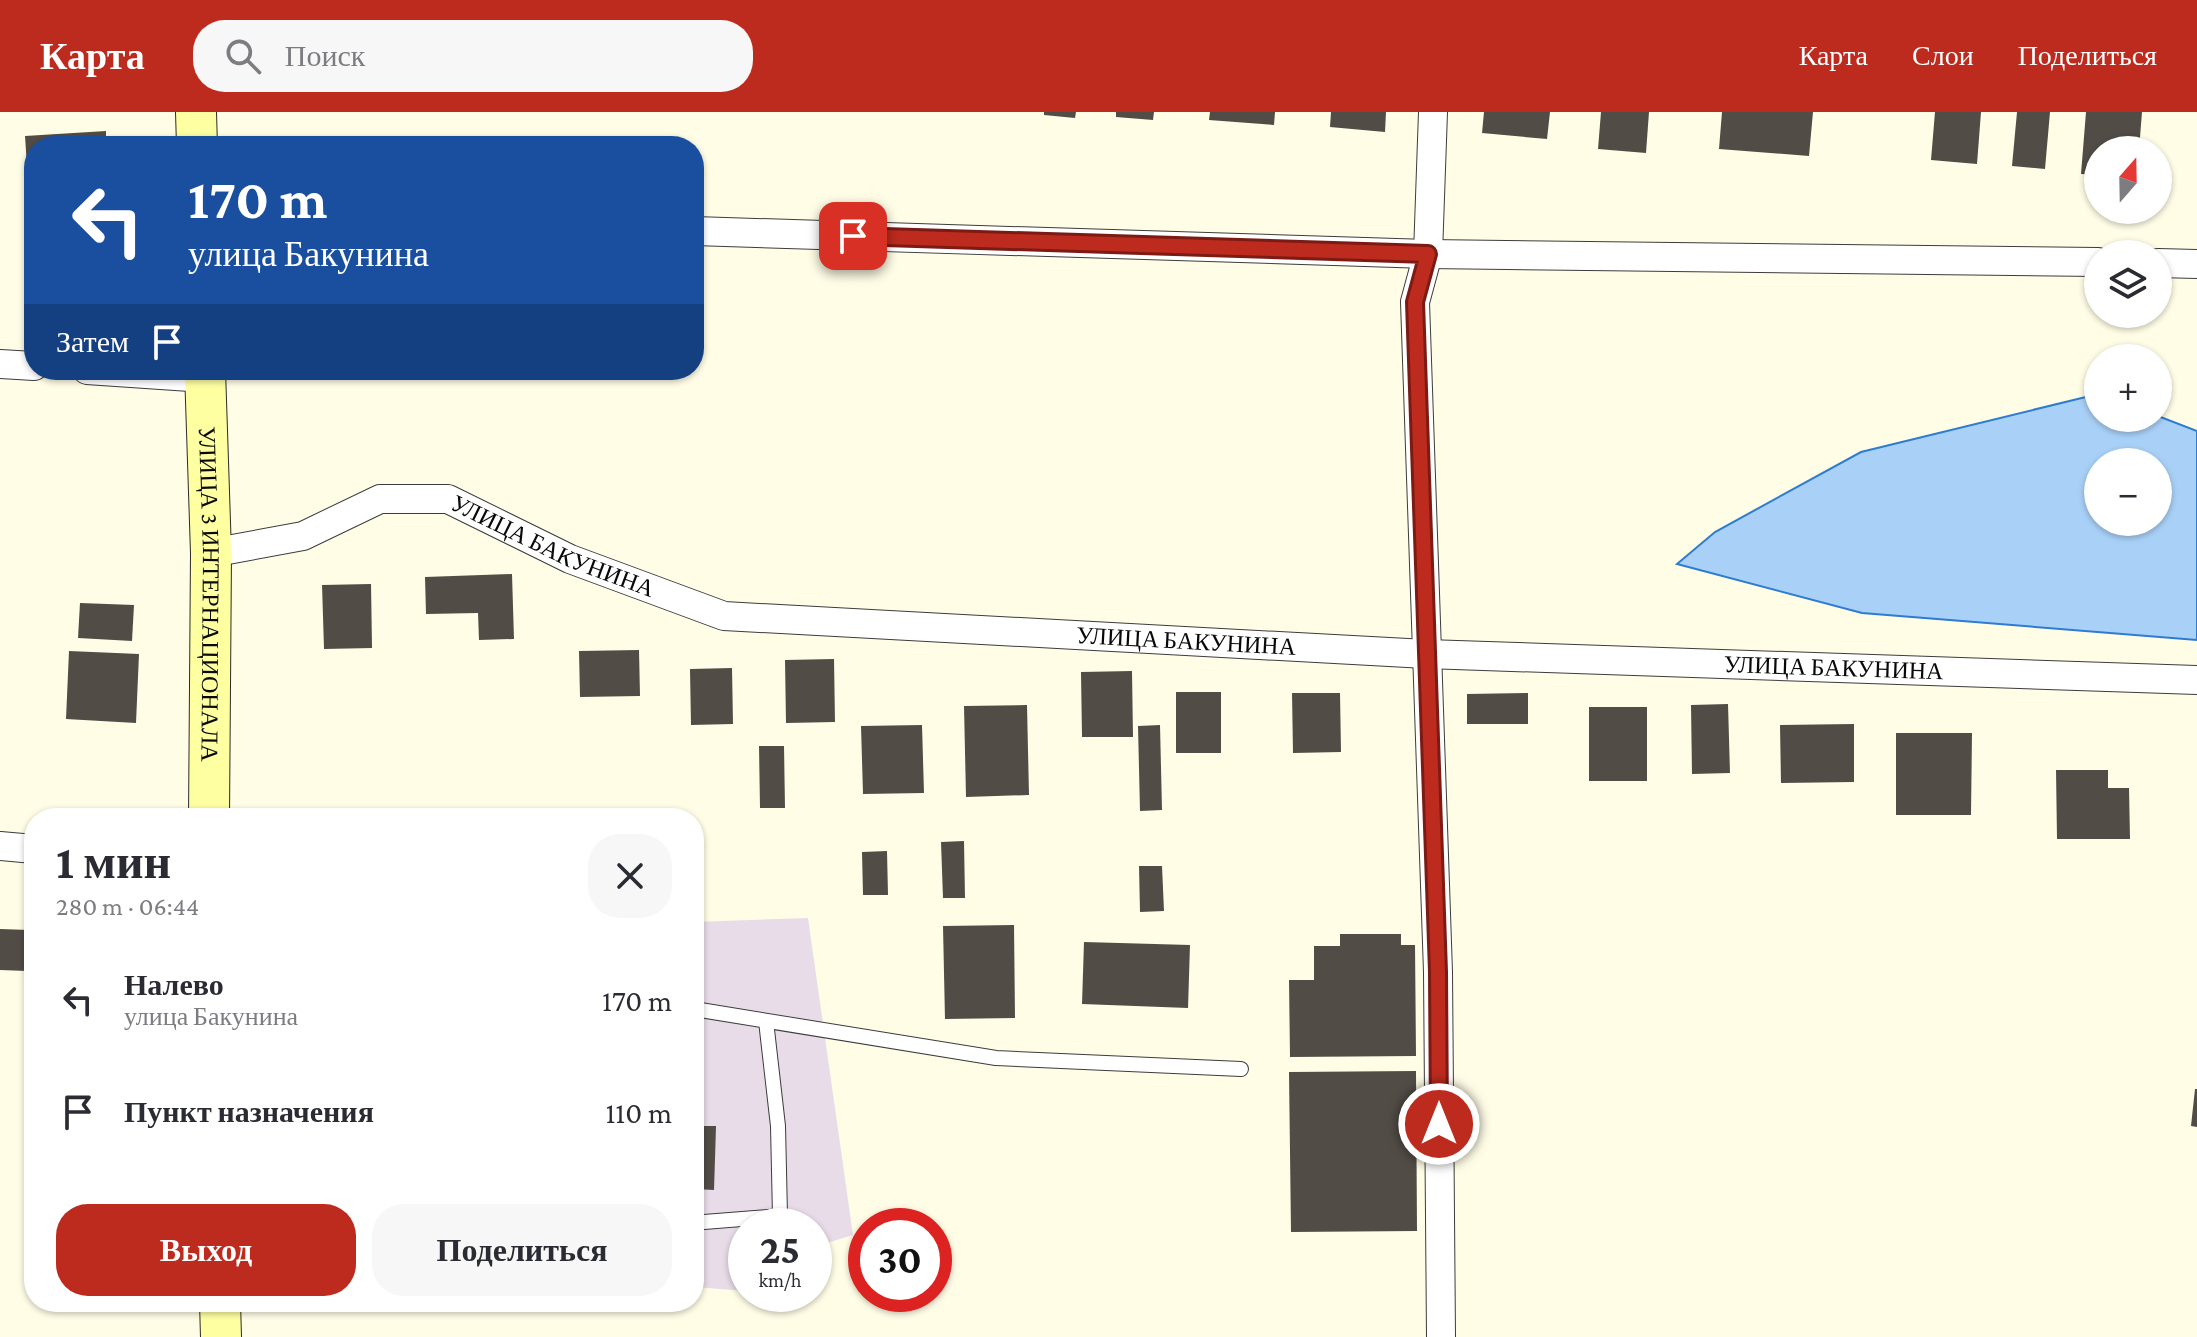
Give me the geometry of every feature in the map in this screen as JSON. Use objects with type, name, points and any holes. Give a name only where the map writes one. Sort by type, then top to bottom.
[{"type":"street","points":[[196,112],[197,136]]},
{"type":"street","points":[[1433,112],[1428,254],[1415,302],[1438,972],[1441,1337]]},
{"type":"street","points":[[704,231],[1428,254],[2084,262]]},
{"type":"street","points":[[2172,263],[2197,264]]},
{"type":"street","points":[[0,364],[24,365]]},
{"type":"street","name":"УЛИЦА 3 ИНТЕРНАЦИОНАЛА","points":[[205,380],[211,553],[209,808]]},
{"type":"street","name":"УЛИЦА БАКУНИНА","points":[[211,553],[303,536],[380,499],[448,499],[570,559],[724,616],[1426,654],[2197,680]]},
{"type":"street","points":[[0,846],[24,848]]},
{"type":"street","points":[[220,1312],[221,1337]]},
{"type":"lane","points":[[704,1011],[996,1058],[1241,1069]]},
{"type":"lane","points":[[704,1222],[780,1216],[778,1126],[766,1021]]},
{"type":"shaded area","points":[[808,918],[849,1208],[848,1237],[832,1241],[832,1208],[728,1208],[728,1290],[704,1288],[704,922]]},
{"type":"water","points":[[2084,397],[2084,432],[2172,432],[2172,421],[2197,431],[2197,640],[1862,613],[1677,564],[1715,532],[1861,452]]},
{"type":"building","points":[[1044,112],[1076,112],[1075,118],[1044,115]]},
{"type":"building","points":[[1116,112],[1154,112],[1153,120],[1116,117]]},
{"type":"building","points":[[1210,112],[1275,112],[1274,125],[1209,120]]},
{"type":"building","points":[[1331,112],[1386,112],[1385,132],[1330,127]]},
{"type":"building","points":[[1484,112],[1550,112],[1547,139],[1482,133]]},
{"type":"building","points":[[1601,112],[1649,112],[1646,153],[1598,149]]},
{"type":"building","points":[[1722,112],[1813,112],[1809,156],[1719,149]]},
{"type":"building","points":[[1935,112],[1981,112],[1977,164],[1931,160]]},
{"type":"building","points":[[2017,112],[2050,112],[2045,169],[2012,166]]},
{"type":"building","points":[[2086,112],[2142,112],[2140,136],[2084,136]]},
{"type":"building","points":[[106,131],[106,136],[25,136]]},
{"type":"building","points":[[2084,137],[2084,174],[2081,174]]},
{"type":"building","points":[[512,574],[514,639],[479,640],[478,613],[426,614],[425,577]]},
{"type":"building","points":[[371,584],[372,648],[324,649],[322,585]]},
{"type":"building","points":[[80,603],[134,605],[132,641],[78,638]]},
{"type":"building","points":[[639,650],[640,696],[580,697],[579,651]]},
{"type":"building","points":[[69,651],[139,654],[136,723],[66,719]]},
{"type":"building","points":[[834,659],[835,722],[786,723],[785,660]]},
{"type":"building","points":[[732,668],[733,724],[691,725],[690,669]]},
{"type":"building","points":[[1132,671],[1133,737],[1082,737],[1081,672]]},
{"type":"building","points":[[1176,692],[1221,692],[1221,753],[1176,753]]},
{"type":"building","points":[[1292,693],[1340,693],[1341,752],[1293,753]]},
{"type":"building","points":[[1528,693],[1528,724],[1467,724],[1467,694]]},
{"type":"building","points":[[1728,704],[1730,773],[1692,774],[1691,705]]},
{"type":"building","points":[[1027,705],[1029,795],[966,797],[964,706]]},
{"type":"building","points":[[1589,707],[1647,707],[1647,781],[1589,781]]},
{"type":"building","points":[[1854,724],[1854,782],[1781,783],[1780,725]]},
{"type":"building","points":[[922,725],[924,793],[863,794],[861,726]]},
{"type":"building","points":[[1160,725],[1162,810],[1140,811],[1138,726]]},
{"type":"building","points":[[1896,733],[1972,733],[1971,815],[1896,815]]},
{"type":"building","points":[[759,746],[784,746],[785,808],[760,808]]},
{"type":"building","points":[[2056,770],[2108,770],[2108,788],[2129,788],[2130,839],[2057,839]]},
{"type":"building","points":[[964,841],[965,898],[943,898],[941,842]]},
{"type":"building","points":[[887,851],[888,895],[863,895],[862,852]]},
{"type":"building","points":[[1139,866],[1162,866],[1164,911],[1140,912]]},
{"type":"building","points":[[1014,925],[1015,1018],[945,1019],[943,926]]},
{"type":"building","points":[[0,929],[24,930],[24,971],[0,970]]},
{"type":"building","points":[[1340,934],[1401,934],[1401,945],[1415,945],[1416,1056],[1290,1057],[1289,980],[1314,980],[1314,946],[1340,946]]},
{"type":"building","points":[[1084,942],[1190,945],[1188,1008],[1082,1004]]},
{"type":"building","points":[[1416,1071],[1417,1231],[1291,1232],[1289,1072]]},
{"type":"building","points":[[2197,1089],[2197,1127],[2191,1126]]},
{"type":"building","points":[[704,1126],[716,1126],[714,1190],[704,1190]]},
{"type":"route","points":[[853,236],[1428,254],[1415,302],[1438,972],[1439,1124]]}]
